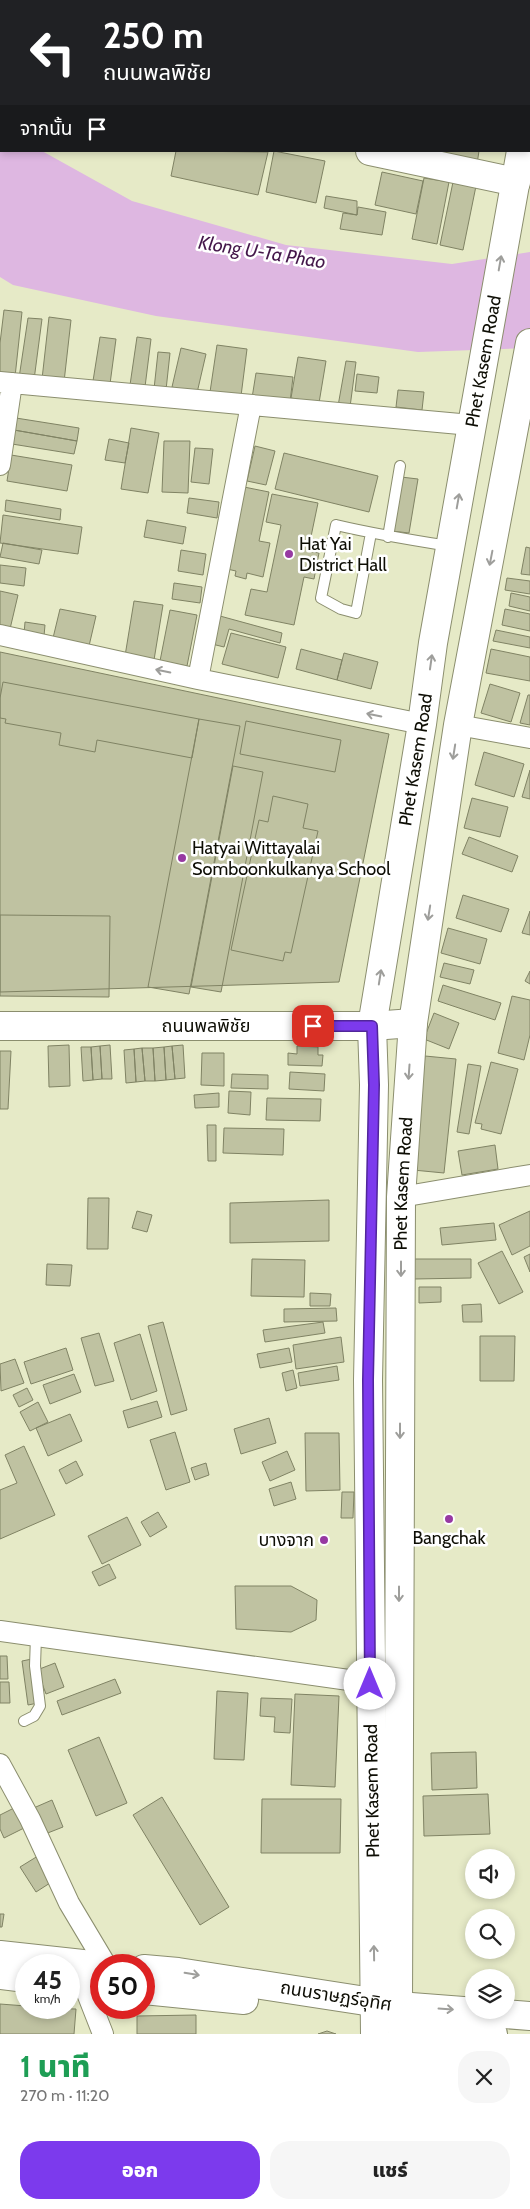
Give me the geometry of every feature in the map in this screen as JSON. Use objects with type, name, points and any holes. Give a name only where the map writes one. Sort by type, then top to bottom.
[{"type":"main road","points":[[374,152],[513,190]]},
{"type":"main road","name":"Phet Kasem Road","points":[[388,2020],[370,1684],[368,1380],[374,1085],[372,1026],[422,724],[433,642],[521,152]]},
{"type":"main road","name":"Phet Kasem Road","points":[[388,2020],[401,1197],[412,1023],[458,725],[497,526],[521,439],[522,390],[530,343]]},
{"type":"main road","name":"ถนนพลพิชัย","points":[[0,1026],[372,1026],[412,1023]]},
{"type":"main road","points":[[0,1955],[89,1979]]},
{"type":"main road","name":"ถนนราษฏร์อุทิศ","points":[[155,1970],[178,1972],[388,2020],[530,2016]]},
{"type":"main road","points":[[0,1975],[15,1977]]},
{"type":"main road","points":[[155,1991],[253,2001],[493,2034]]},
{"type":"street","points":[[0,465],[6,383],[471,425]]},
{"type":"street","points":[[198,679],[251,405]]},
{"type":"street","points":[[0,635],[198,679],[422,724]]},
{"type":"street","points":[[458,725],[530,738]]},
{"type":"street","points":[[401,1197],[530,1175]]},
{"type":"street","points":[[0,1631],[370,1684]]},
{"type":"street","points":[[0,1764],[30,1819],[69,1903],[99,1954]]},
{"type":"street","points":[[89,1979],[102,2034]]},
{"type":"lane","points":[[388,537],[400,466]]},
{"type":"lane","points":[[371,533],[356,614],[340,609],[321,598],[336,524],[388,537],[450,546]]},
{"type":"lane","points":[[24,1721],[34,1716],[40,1706],[35,1666],[36,1636]]},
{"type":"water","name":"Klong U-Ta Phao","points":[[0,152],[44,152],[132,201],[286,245],[452,264],[530,252],[530,348],[418,352],[156,316],[13,285],[0,277]]},
{"type":"building","points":[[176,152],[268,152],[258,195],[171,176]]},
{"type":"building","points":[[274,152],[325,161],[316,203],[266,192]]},
{"type":"building","points":[[417,152],[479,152],[477,164]]},
{"type":"building","points":[[382,172],[423,181],[416,214],[375,205]]},
{"type":"building","points":[[424,178],[449,182],[437,244],[412,239]]},
{"type":"building","points":[[453,182],[476,186],[463,250],[440,245]]},
{"type":"building","points":[[326,196],[357,201],[357,215],[324,208]]},
{"type":"building","points":[[358,207],[386,212],[382,235],[340,229],[343,213],[357,215]]},
{"type":"building","points":[[4,310],[22,312],[15,377],[0,376],[0,343]]},
{"type":"building","points":[[49,317],[71,320],[64,382],[42,379]]},
{"type":"building","points":[[28,318],[42,319],[34,380],[19,378]]},
{"type":"building","points":[[100,337],[116,339],[110,384],[93,381]]},
{"type":"building","points":[[137,337],[151,339],[145,387],[130,385]]},
{"type":"building","points":[[217,345],[247,349],[241,396],[210,392]]},
{"type":"building","points":[[181,348],[206,354],[197,393],[172,387]]},
{"type":"building","points":[[158,352],[170,353],[166,390],[154,389]]},
{"type":"building","points":[[298,357],[326,361],[319,403],[291,398]]},
{"type":"building","points":[[346,361],[356,362],[350,407],[338,406]]},
{"type":"building","points":[[256,373],[293,377],[290,402],[252,398]]},
{"type":"building","points":[[357,374],[379,377],[377,393],[355,391]]},
{"type":"building","points":[[398,390],[424,392],[422,410],[396,407]]},
{"type":"building","points":[[16,418],[79,428],[77,441],[14,430]]},
{"type":"building","points":[[131,428],[159,433],[148,493],[121,489]]},
{"type":"building","points":[[14,430],[77,441],[74,454],[12,444]]},
{"type":"building","points":[[109,439],[129,443],[125,463],[105,460]]},
{"type":"building","points":[[164,441],[190,441],[188,493],[162,492]]},
{"type":"building","points":[[255,446],[275,451],[266,485],[247,481]]},
{"type":"building","points":[[195,448],[213,449],[209,484],[191,482]]},
{"type":"building","points":[[284,453],[378,476],[369,512],[275,489]]},
{"type":"building","points":[[11,455],[72,465],[67,491],[7,481]]},
{"type":"building","points":[[401,477],[418,479],[409,533],[392,531]]},
{"type":"building","points":[[244,487],[269,492],[259,541],[270,543],[263,577],[247,573],[246,579],[235,576],[236,571],[227,569]]},
{"type":"building","points":[[272,494],[318,503],[308,551],[319,553],[314,579],[304,577],[294,625],[245,615],[251,589],[267,592],[281,525],[266,522]]},
{"type":"building","points":[[189,498],[219,502],[217,518],[187,513]]},
{"type":"building","points":[[6,500],[61,509],[60,520],[5,511]]},
{"type":"building","points":[[3,515],[82,527],[78,554],[0,543]]},
{"type":"building","points":[[147,520],[186,527],[183,544],[144,537]]},
{"type":"building","points":[[3,543],[42,550],[39,564],[0,557]]},
{"type":"building","points":[[526,547],[530,548],[530,575],[521,574]]},
{"type":"building","points":[[181,550],[206,554],[203,575],[178,571]]},
{"type":"building","points":[[0,565],[26,568],[24,586],[0,583]]},
{"type":"building","points":[[507,578],[530,581],[530,594],[505,590]]},
{"type":"building","points":[[174,583],[202,587],[200,603],[172,599]]},
{"type":"building","points":[[0,591],[18,595],[10,629],[0,627]]},
{"type":"building","points":[[511,593],[530,597],[530,611],[509,606]]},
{"type":"building","points":[[134,601],[163,605],[154,660],[125,656]]},
{"type":"building","points":[[60,609],[96,616],[89,646],[53,638]]},
{"type":"building","points":[[505,609],[530,614],[530,631],[502,625]]},
{"type":"building","points":[[170,610],[197,615],[187,666],[160,661]]},
{"type":"building","points":[[220,616],[282,633],[280,643],[229,629],[224,647],[212,644]]},
{"type":"building","points":[[25,622],[45,625],[44,636],[24,634]]},
{"type":"building","points":[[496,630],[530,637],[530,648],[493,641]]},
{"type":"building","points":[[231,633],[286,647],[278,678],[222,664]]},
{"type":"building","points":[[301,649],[342,660],[337,680],[296,669]]},
{"type":"building","points":[[491,649],[530,657],[530,681],[486,673]]},
{"type":"building","name":"Hatyai Wittayalai Somboonkulkanya School","points":[[0,652],[389,734],[339,982],[0,992]]},
{"type":"building","points":[[344,653],[378,662],[371,689],[337,680]]},
{"type":"building","points":[[3,682],[199,719],[192,758],[97,740],[95,752],[59,745],[61,733],[5,723],[6,719],[0,718],[0,698]]},
{"type":"building","points":[[490,684],[520,693],[511,722],[481,713]]},
{"type":"building","points":[[528,695],[530,695],[530,725],[520,723]]},
{"type":"building","points":[[199,719],[240,726],[189,994],[148,987]]},
{"type":"building","points":[[246,721],[341,740],[335,772],[240,754]]},
{"type":"building","points":[[484,752],[524,764],[514,797],[475,785]]},
{"type":"building","points":[[233,766],[263,772],[221,992],[191,987]]},
{"type":"building","points":[[530,770],[530,799],[522,797]]},
{"type":"building","points":[[273,796],[308,804],[303,828],[318,831],[291,953],[285,952],[283,961],[231,950],[259,820],[268,822]]},
{"type":"building","points":[[472,798],[508,807],[500,837],[464,828]]},
{"type":"building","points":[[469,837],[518,856],[512,872],[462,854]]},
{"type":"building","points":[[463,895],[509,909],[501,932],[456,918]]},
{"type":"building","points":[[530,911],[530,935],[522,933]]},
{"type":"building","points":[[0,915],[110,916],[109,997],[0,996]]},
{"type":"building","points":[[448,928],[487,939],[480,964],[441,953]]},
{"type":"building","points":[[444,963],[474,970],[470,984],[440,977]]},
{"type":"building","points":[[530,971],[530,984],[525,981]]},
{"type":"building","points":[[443,985],[501,1003],[495,1020],[438,1001]]},
{"type":"building","points":[[512,996],[530,1000],[530,1035],[524,1060],[498,1053]]},
{"type":"building","points":[[434,1013],[459,1023],[449,1049],[424,1039]]},
{"type":"building","points":[[69,1045],[70,1086],[49,1087],[48,1046]]},
{"type":"building","points":[[110,1045],[112,1079],[102,1079],[100,1046]]},
{"type":"building","points":[[183,1045],[185,1078],[175,1079],[172,1046]]},
{"type":"building","points":[[100,1046],[102,1079],[93,1080],[91,1047]]},
{"type":"building","points":[[172,1046],[175,1079],[166,1080],[164,1047]]},
{"type":"building","points":[[297,1046],[318,1047],[318,1055],[323,1055],[322,1066],[288,1065],[288,1053],[297,1054]]},
{"type":"building","points":[[81,1047],[91,1047],[93,1080],[83,1081]]},
{"type":"building","points":[[164,1047],[166,1080],[155,1081],[153,1048]]},
{"type":"building","points":[[142,1048],[153,1048],[155,1081],[145,1081]]},
{"type":"building","points":[[142,1048],[145,1081],[136,1082],[134,1049]]},
{"type":"building","points":[[134,1049],[136,1082],[126,1083],[124,1050]]},
{"type":"building","points":[[0,1051],[11,1051],[8,1109],[0,1109]]},
{"type":"building","points":[[202,1053],[224,1053],[224,1086],[201,1085]]},
{"type":"building","points":[[425,1056],[456,1059],[444,1173],[413,1170]]},
{"type":"building","points":[[491,1062],[518,1069],[501,1134],[481,1129],[482,1124],[475,1123]]},
{"type":"building","points":[[468,1064],[481,1066],[469,1134],[457,1132]]},
{"type":"building","points":[[290,1072],[325,1074],[324,1091],[289,1089]]},
{"type":"building","points":[[232,1074],[268,1075],[268,1089],[231,1088]]},
{"type":"building","points":[[229,1091],[251,1092],[250,1115],[228,1113]]},
{"type":"building","points":[[219,1093],[219,1107],[195,1108],[194,1095]]},
{"type":"building","points":[[267,1098],[321,1099],[320,1121],[266,1120]]},
{"type":"building","points":[[207,1125],[216,1125],[216,1161],[208,1161]]},
{"type":"building","points":[[224,1128],[284,1129],[283,1155],[223,1153]]},
{"type":"building","points":[[495,1145],[498,1169],[462,1175],[458,1151]]},
{"type":"building","points":[[88,1198],[109,1198],[108,1249],[87,1249]]},
{"type":"building","points":[[329,1200],[329,1241],[230,1243],[230,1203]]},
{"type":"building","points":[[137,1211],[152,1215],[147,1232],[132,1228]]},
{"type":"building","points":[[530,1211],[530,1246],[512,1255],[499,1225]]},
{"type":"building","points":[[494,1223],[496,1240],[442,1245],[440,1228]]},
{"type":"building","points":[[502,1251],[523,1292],[499,1304],[478,1263]]},
{"type":"building","points":[[530,1254],[530,1272],[524,1257]]},
{"type":"building","points":[[252,1259],[305,1260],[304,1297],[251,1296]]},
{"type":"building","points":[[414,1259],[471,1259],[471,1278],[414,1279]]},
{"type":"building","points":[[47,1264],[72,1265],[70,1286],[46,1285]]},
{"type":"building","points":[[419,1287],[441,1287],[441,1302],[419,1303]]},
{"type":"building","points":[[310,1293],[331,1294],[330,1306],[310,1306]]},
{"type":"building","points":[[481,1304],[482,1322],[463,1322],[462,1305]]},
{"type":"building","points":[[336,1308],[337,1321],[284,1322],[284,1309]]},
{"type":"building","points":[[163,1322],[187,1410],[171,1415],[148,1326]]},
{"type":"building","points":[[323,1322],[325,1333],[265,1342],[263,1330]]},
{"type":"building","points":[[99,1333],[114,1381],[95,1386],[81,1338]]},
{"type":"building","points":[[140,1334],[157,1391],[131,1400],[114,1343]]},
{"type":"building","points":[[480,1336],[515,1336],[514,1381],[480,1381]]},
{"type":"building","points":[[341,1337],[344,1362],[296,1369],[293,1345]]},
{"type":"building","points":[[66,1348],[73,1370],[31,1384],[24,1362]]},
{"type":"building","points":[[289,1348],[292,1362],[260,1368],[257,1354]]},
{"type":"building","points":[[15,1359],[24,1383],[1,1391],[0,1364]]},
{"type":"building","points":[[337,1366],[339,1380],[300,1386],[298,1373]]},
{"type":"building","points":[[293,1370],[297,1388],[286,1391],[282,1373]]},
{"type":"building","points":[[74,1374],[81,1392],[50,1404],[43,1385]]},
{"type":"building","points":[[27,1388],[33,1400],[19,1407],[13,1395]]},
{"type":"building","points":[[157,1401],[162,1417],[128,1428],[123,1411]]},
{"type":"building","points":[[38,1402],[48,1422],[30,1431],[20,1412]]},
{"type":"building","points":[[70,1414],[82,1441],[48,1456],[36,1428]]},
{"type":"building","points":[[269,1418],[276,1443],[241,1454],[234,1429]]},
{"type":"building","points":[[175,1432],[190,1482],[166,1490],[150,1440]]},
{"type":"building","points":[[305,1433],[339,1433],[340,1490],[306,1491]]},
{"type":"building","points":[[24,1446],[55,1515],[0,1539],[0,1490],[17,1483],[5,1455]]},
{"type":"building","points":[[287,1451],[295,1470],[270,1481],[262,1462]]},
{"type":"building","points":[[76,1461],[83,1475],[66,1484],[59,1470]]},
{"type":"building","points":[[206,1463],[209,1475],[195,1480],[191,1468]]},
{"type":"building","points":[[291,1482],[296,1499],[274,1506],[269,1489]]},
{"type":"building","points":[[342,1492],[354,1492],[353,1518],[341,1518]]},
{"type":"building","points":[[158,1512],[167,1527],[150,1537],[141,1522]]},
{"type":"building","points":[[127,1517],[141,1545],[102,1564],[88,1536]]},
{"type":"building","points":[[109,1564],[116,1578],[99,1586],[92,1572]]},
{"type":"building","points":[[235,1586],[291,1586],[317,1600],[316,1620],[291,1632],[236,1629]]},
{"type":"building","points":[[0,1656],[7,1656],[8,1679],[0,1679]]},
{"type":"building","points":[[32,1659],[38,1703],[28,1705],[22,1661]]},
{"type":"building","points":[[55,1663],[64,1687],[46,1694],[37,1670]]},
{"type":"building","points":[[115,1679],[121,1693],[62,1715],[57,1701]]},
{"type":"building","points":[[0,1682],[9,1682],[10,1703],[0,1703]]},
{"type":"building","points":[[217,1691],[248,1693],[244,1760],[214,1759]]},
{"type":"building","points":[[295,1694],[339,1696],[335,1787],[291,1785]]},
{"type":"building","points":[[261,1698],[292,1699],[290,1733],[274,1732],[275,1717],[260,1716]]},
{"type":"building","points":[[99,1737],[127,1803],[96,1816],[68,1750]]},
{"type":"building","points":[[476,1752],[477,1788],[432,1790],[431,1753]]},
{"type":"building","points":[[488,1794],[490,1834],[424,1836],[423,1796]]},
{"type":"building","points":[[162,1797],[229,1907],[200,1925],[133,1815]]},
{"type":"building","points":[[262,1799],[341,1799],[340,1853],[261,1853]]},
{"type":"building","points":[[52,1800],[63,1827],[40,1836],[29,1810]]},
{"type":"building","points":[[22,1804],[32,1824],[4,1838],[0,1829],[0,1815]]},
{"type":"building","points":[[46,1851],[61,1876],[36,1892],[20,1867]]},
{"type":"building","points":[[0,1914],[4,1914],[2,1927],[0,1927]]},
{"type":"building","points":[[0,2004],[15,2005],[15,2019],[75,2019],[74,2034],[0,2034]]},
{"type":"building","points":[[196,2015],[196,2034],[137,2034],[137,2019],[155,2019],[155,2016]]},
{"type":"building","points":[[327,2031],[336,2034],[318,2034]]},
{"type":"place","name":"Hat Yai District Hall","points":[[289,554]]},
{"type":"place","name":"Hatyai Wittayalai Somboonkulkanya School","points":[[182,858]]},
{"type":"place","name":"Bangchak","points":[[449,1519]]},
{"type":"place","name":"บางจาก","points":[[324,1540]]},
{"type":"route","points":[[313,1026],[372,1026],[374,1085],[368,1380],[370,1684]]}]
